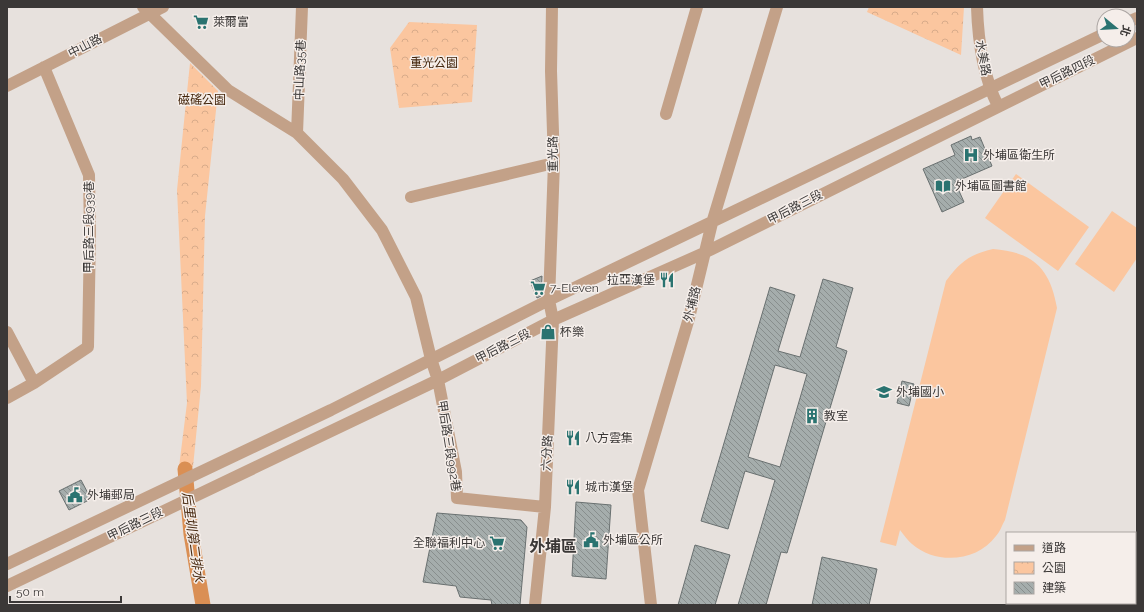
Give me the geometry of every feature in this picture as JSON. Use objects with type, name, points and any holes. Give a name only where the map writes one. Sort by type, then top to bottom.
[{"type":"street","name":"中山路","points":[[7,86],[146,10],[163,7]]},
{"type":"street","name":"中山路35巷","points":[[297,132],[302,7]]},
{"type":"street","name":"重光路","points":[[549,300],[554,163],[551,71],[552,7]]},
{"type":"street","points":[[666,114],[697,7]]},
{"type":"street","name":"外埔路","points":[[651,605],[638,490],[689,318],[712,223],[777,7]]},
{"type":"street","name":"水美路","points":[[977,7],[978,30],[990,89],[998,106]]},
{"type":"street","points":[[146,10],[228,90],[297,132],[343,179],[382,230],[416,297],[431,359],[438,380]]},
{"type":"street","name":"甲后路四段","points":[[990,89],[1096,38]]},
{"type":"street","name":"甲后路四段","points":[[998,106],[1137,38]]},
{"type":"street","name":"甲后路三段939巷","points":[[34,383],[88,347],[90,234],[89,175],[44,67]]},
{"type":"street","name":"甲后路三段","points":[[7,564],[330,410],[549,300],[990,89]]},
{"type":"street","name":"甲后路三段","points":[[7,586],[438,380],[553,320],[704,253],[998,106]]},
{"type":"street","points":[[411,197],[554,163]]},
{"type":"street","name":"六分路","points":[[535,605],[544,507],[553,320],[549,300]]},
{"type":"street","points":[[7,332],[34,383],[7,398]]},
{"type":"street","name":"甲后路三段992巷","points":[[438,380],[456,472],[457,498],[544,507]]},
{"type":"green space","points":[[869,7],[964,7],[961,55],[867,12]]},
{"type":"green space","name":"重光公園","points":[[409,22],[477,25],[472,102],[399,108],[390,48]]},
{"type":"green space","name":"磁磘公園","points":[[190,63],[218,91],[205,216],[201,386],[193,467],[179,467],[187,403],[177,190]]},
{"type":"green space","points":[[1016,174],[1089,227],[1058,271],[985,218]]},
{"type":"green space","points":[[1112,211],[1137,228],[1137,258],[1114,292],[1075,264]]},
{"type":"green space","points":[[993,249],[1019,254],[1029,258],[1037,265],[1050,282],[1057,308],[1005,520],[1000,530],[988,545],[978,551],[956,558],[944,558],[922,551],[910,543],[900,530],[896,546],[880,542],[946,281],[956,268],[966,260],[972,256]]},
{"type":"building","points":[[971,136],[972,140],[980,137],[992,166],[955,182],[964,202],[942,212],[923,169],[955,155],[951,145]]},
{"type":"building","name":"7-Eleven","points":[[542,276],[541,296],[537,298],[530,281]]},
{"type":"building","name":"教室","points":[[823,279],[853,288],[836,347],[847,351],[787,553],[781,552],[766,605],[738,605],[775,480],[745,471],[728,529],[701,521],[770,287],[795,295],[778,351],[800,357]],"holes":[[[775,365],[807,374],[780,467],[748,457]]]},
{"type":"building","points":[[902,381],[914,384],[909,406],[897,403]]},
{"type":"building","name":"外埔郵局","points":[[81,480],[91,499],[69,510],[59,491]]},
{"type":"building","name":"外埔區公所","points":[[576,502],[611,505],[606,579],[572,576]]},
{"type":"building","points":[[437,513],[521,520],[527,527],[520,605],[492,605],[491,600],[460,597],[456,586],[423,582]]},
{"type":"building","points":[[695,545],[730,555],[715,605],[678,605]]},
{"type":"building","points":[[822,557],[877,569],[869,605],[812,605]]},
{"type":"waterway","name":"后里圳第二排水","points":[[185,469],[191,534],[203,605]]},
{"type":"place","name":"萊爾富","points":[[201,22]]},
{"type":"place","name":"外埔區衛生所","points":[[971,155]]},
{"type":"place","name":"外埔區圖書館","points":[[943,186]]},
{"type":"place","name":"拉亞漢堡","points":[[667,280]]},
{"type":"place","name":"7-Eleven","points":[[538,288]]},
{"type":"place","name":"杯樂","points":[[548,332]]},
{"type":"place","name":"外埔國小","points":[[884,392]]},
{"type":"place","name":"教室","points":[[812,416]]},
{"type":"place","name":"八方雲集","points":[[573,438]]},
{"type":"place","name":"城市漢堡","points":[[573,487]]},
{"type":"place","name":"外埔郵局","points":[[75,495]]},
{"type":"place","name":"外埔區公所","points":[[591,540]]},
{"type":"place","name":"全聯福利中心","points":[[497,543]]},
{"type":"district","name":"外埔區","points":[[553,546]]}]
